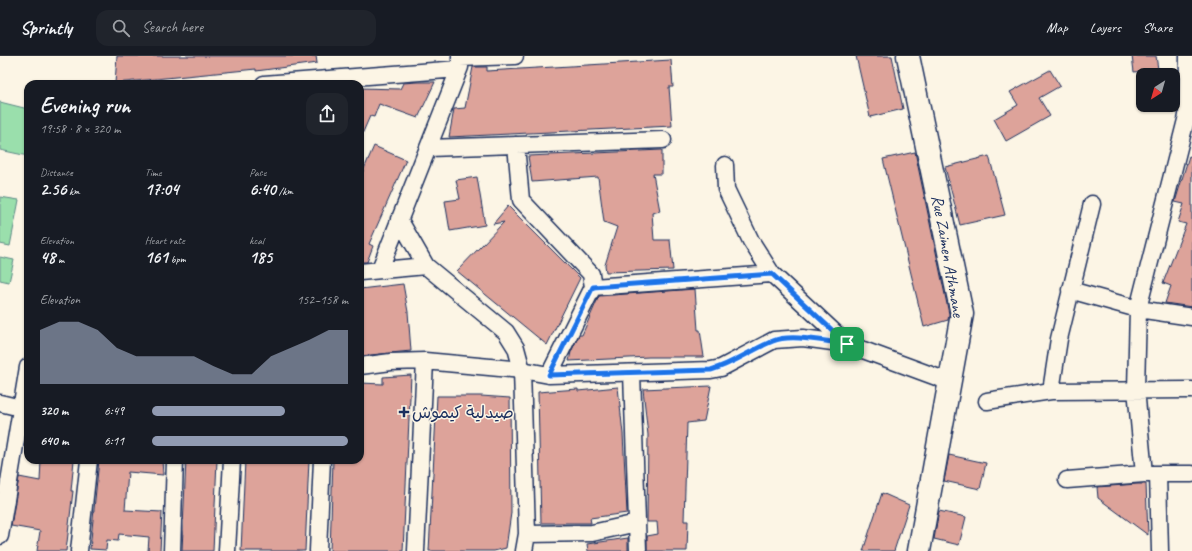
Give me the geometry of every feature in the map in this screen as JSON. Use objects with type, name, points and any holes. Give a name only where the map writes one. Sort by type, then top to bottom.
[{"type":"main road","name":"Rue Zaimen Athmane","points":[[908,56],[962,314],[919,551]]},
{"type":"street","points":[[347,80],[460,61],[515,56]]},
{"type":"street","points":[[1160,551],[1151,474],[1136,389],[1138,309],[1187,116],[1188,56]]},
{"type":"street","points":[[380,269],[429,148],[460,61]]},
{"type":"street","points":[[429,148],[663,140]]},
{"type":"street","points":[[516,145],[521,200],[591,274],[593,287],[549,375]]},
{"type":"street","points":[[725,164],[726,189],[751,241],[772,274],[847,344]]},
{"type":"street","points":[[1051,391],[1056,354],[1070,290],[1092,204]]},
{"type":"street","points":[[399,219],[426,266],[506,332],[516,348],[522,370],[527,534],[524,551]]},
{"type":"street","points":[[364,271],[426,266]]},
{"type":"street","points":[[593,287],[772,274]]},
{"type":"street","points":[[1070,290],[1138,309],[1192,318]]},
{"type":"street","points":[[364,365],[391,362],[425,361],[522,370],[549,375],[711,370],[726,365],[774,340],[803,338],[847,344],[950,382]]},
{"type":"street","points":[[416,551],[425,361]]},
{"type":"street","points":[[632,373],[638,551]]},
{"type":"street","points":[[987,401],[1051,391],[1136,389],[1192,390]]},
{"type":"street","points":[[0,536],[3,489],[24,393]]},
{"type":"street","points":[[0,403],[21,408]]},
{"type":"street","points":[[79,551],[89,464]]},
{"type":"street","points":[[172,551],[175,464]]},
{"type":"street","points":[[227,551],[232,464]]},
{"type":"street","points":[[318,551],[322,464]]},
{"type":"street","points":[[1067,480],[1151,474],[1192,474]]},
{"type":"street","points":[[527,534],[592,533],[637,523]]},
{"type":"green space","points":[[0,102],[24,108],[24,155],[0,150]]},
{"type":"green space","points":[[0,197],[19,200],[10,246],[0,244]]},
{"type":"green space","points":[[0,257],[14,260],[9,282],[0,280]]},
{"type":"building","points":[[117,56],[316,56],[317,63],[256,71],[256,69],[145,80],[115,80]]},
{"type":"building","points":[[856,56],[892,56],[903,109],[870,117]]},
{"type":"building","points":[[1132,56],[1156,56],[1158,68],[1136,68],[1136,72],[1134,72]]},
{"type":"building","points":[[671,60],[673,87],[669,87],[672,126],[449,137],[454,109],[465,108],[473,67],[487,67],[487,71]]},
{"type":"building","points":[[1050,70],[1060,86],[1039,98],[1050,116],[1006,141],[994,119],[1018,105],[1010,92]]},
{"type":"building","points":[[435,82],[418,118],[379,104],[374,117],[370,116],[364,130],[364,88],[400,89],[403,83]]},
{"type":"building","points":[[374,146],[406,160],[369,244],[373,246],[367,262],[364,262],[364,169]]},
{"type":"building","points":[[662,150],[662,174],[653,174],[660,211],[652,213],[654,240],[670,240],[673,270],[606,272],[605,265],[617,227],[604,222],[598,177],[532,182],[528,156]]},
{"type":"building","points":[[915,152],[949,314],[948,320],[924,327],[883,159]]},
{"type":"building","points":[[989,156],[1005,215],[960,225],[945,167]]},
{"type":"building","points":[[1189,156],[1192,157],[1192,307],[1165,303],[1171,286],[1163,283],[1186,224],[1178,222],[1184,204],[1175,202]]},
{"type":"building","points":[[477,177],[485,225],[450,231],[445,201],[460,199],[456,180]]},
{"type":"building","points":[[508,206],[580,278],[547,345],[457,271],[504,222],[493,224]]},
{"type":"building","points":[[403,284],[408,312],[411,351],[364,356],[364,289]]},
{"type":"building","points":[[695,289],[698,330],[700,330],[704,357],[649,357],[569,361],[571,352],[579,335],[582,335],[599,296]]},
{"type":"building","points":[[411,375],[403,551],[330,551],[333,464],[364,464],[364,383],[383,384],[383,377]]},
{"type":"building","points":[[711,386],[704,421],[687,423],[684,521],[688,521],[687,551],[647,551],[647,536],[658,534],[657,522],[647,522],[648,435],[643,389]]},
{"type":"building","points":[[618,387],[623,434],[627,513],[590,518],[591,523],[541,523],[538,392],[578,389],[578,391]]},
{"type":"building","points":[[437,396],[481,396],[510,398],[511,513],[506,548],[494,551],[429,551]]},
{"type":"building","points":[[949,455],[986,463],[980,489],[944,481]]},
{"type":"building","points":[[41,464],[74,464],[71,491],[73,491],[66,551],[37,551],[40,531],[11,526],[19,477],[40,481]]},
{"type":"building","points":[[99,464],[162,464],[163,475],[128,472],[125,510],[162,512],[160,551],[148,551],[149,537],[119,534],[118,541],[107,540],[106,550],[90,549]]},
{"type":"building","points":[[186,464],[217,464],[213,551],[182,551]]},
{"type":"building","points":[[245,464],[309,464],[305,551],[241,551]]},
{"type":"building","points":[[1146,484],[1148,535],[1098,498],[1097,487]]},
{"type":"building","points":[[882,493],[909,505],[894,551],[863,551]]},
{"type":"building","points":[[939,511],[966,517],[959,545],[934,539]]},
{"type":"building","points":[[628,538],[628,551],[588,551],[587,544]]},
{"type":"place","name":"صيدلية كيموش","points":[[404,412]]},
{"type":"route","points":[[772,274],[847,344],[803,338],[774,340],[721,368],[711,370],[549,375],[593,287],[772,274]]}]
